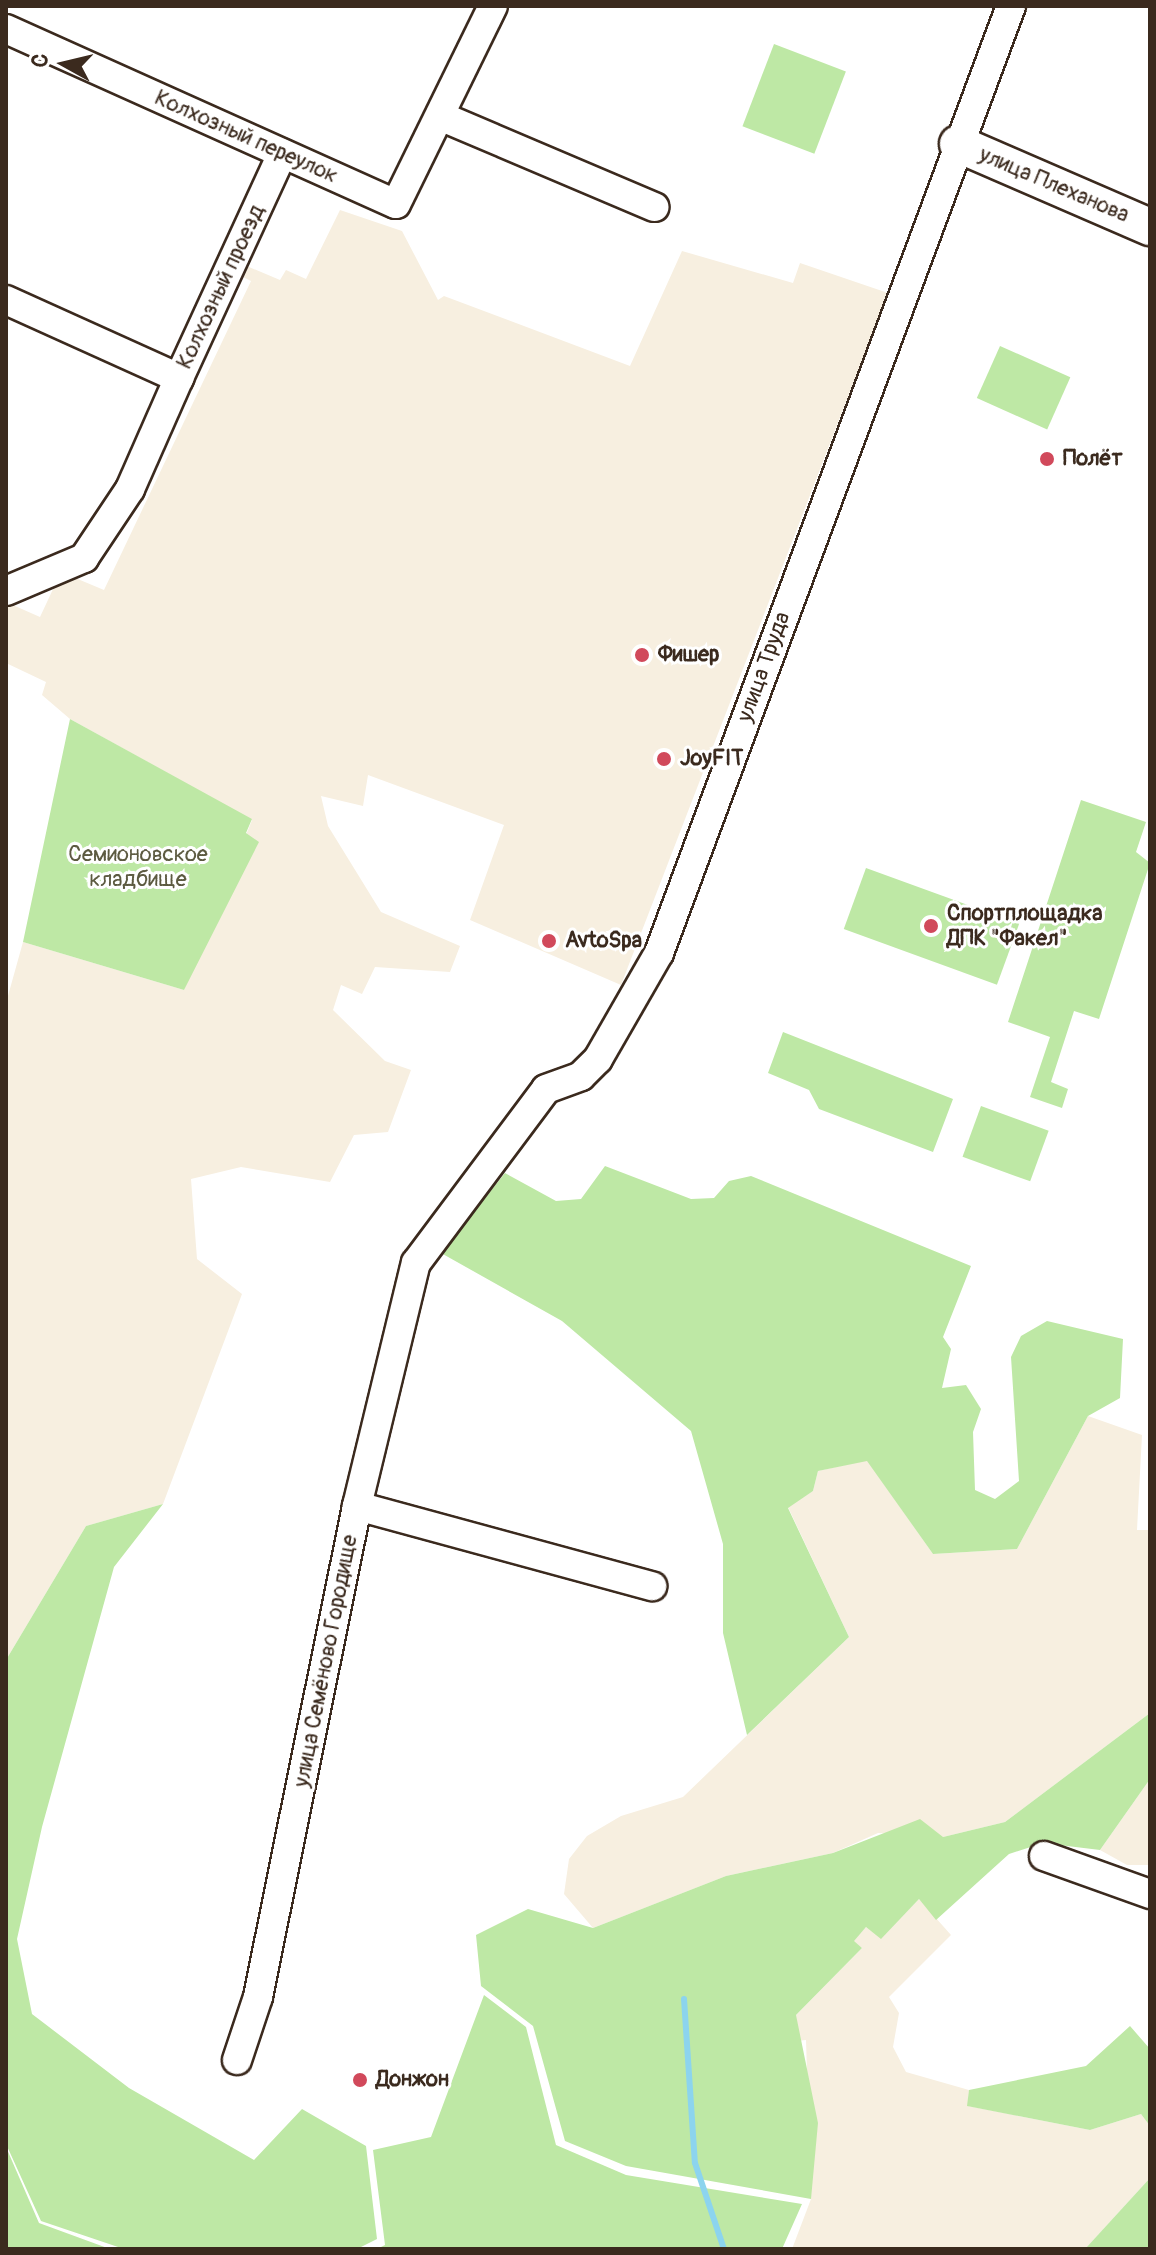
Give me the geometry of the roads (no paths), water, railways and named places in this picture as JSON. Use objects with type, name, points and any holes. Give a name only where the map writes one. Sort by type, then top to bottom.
[{"type":"main road","name":"улица Плеханова","points":[[958,144],[1150,227]]},
{"type":"street","name":"Колхозный переулок","points":[[6,29],[396,204],[493,6]]},
{"type":"street","name":"улица Труда","points":[[416,1263],[546,1089],[581,1076],[598,1059],[659,953],[1011,6]]},
{"type":"street","points":[[440,116],[654,207]]},
{"type":"street","name":"Колхозный проезд","points":[[6,300],[179,378],[282,154]]},
{"type":"street","points":[[6,591],[84,558],[130,489],[179,378]]},
{"type":"street","name":"улица Семёново Городище","points":[[237,2060],[258,1997],[357,1506],[416,1263]]},
{"type":"street","points":[[357,1506],[652,1586]]},
{"type":"street","points":[[1044,1856],[1150,1894]]},
{"type":"waterway","points":[[684,1999],[695,2163],[724,2249]]},
{"type":"place","name":"Полёт","points":[[1047,459]]},
{"type":"place","name":"Фишер","points":[[642,655]]},
{"type":"place","name":"JoyFIT","points":[[664,759]]},
{"type":"place","name":"Спортплощадка ДПК \"Факел\"","points":[[931,926]]},
{"type":"place","name":"AvtoSpa","points":[[549,941]]},
{"type":"place","name":"Донжон","points":[[360,2080]]},
{"type":"park label","name":"Семионовское кладбище","points":[[138,866]]}]
